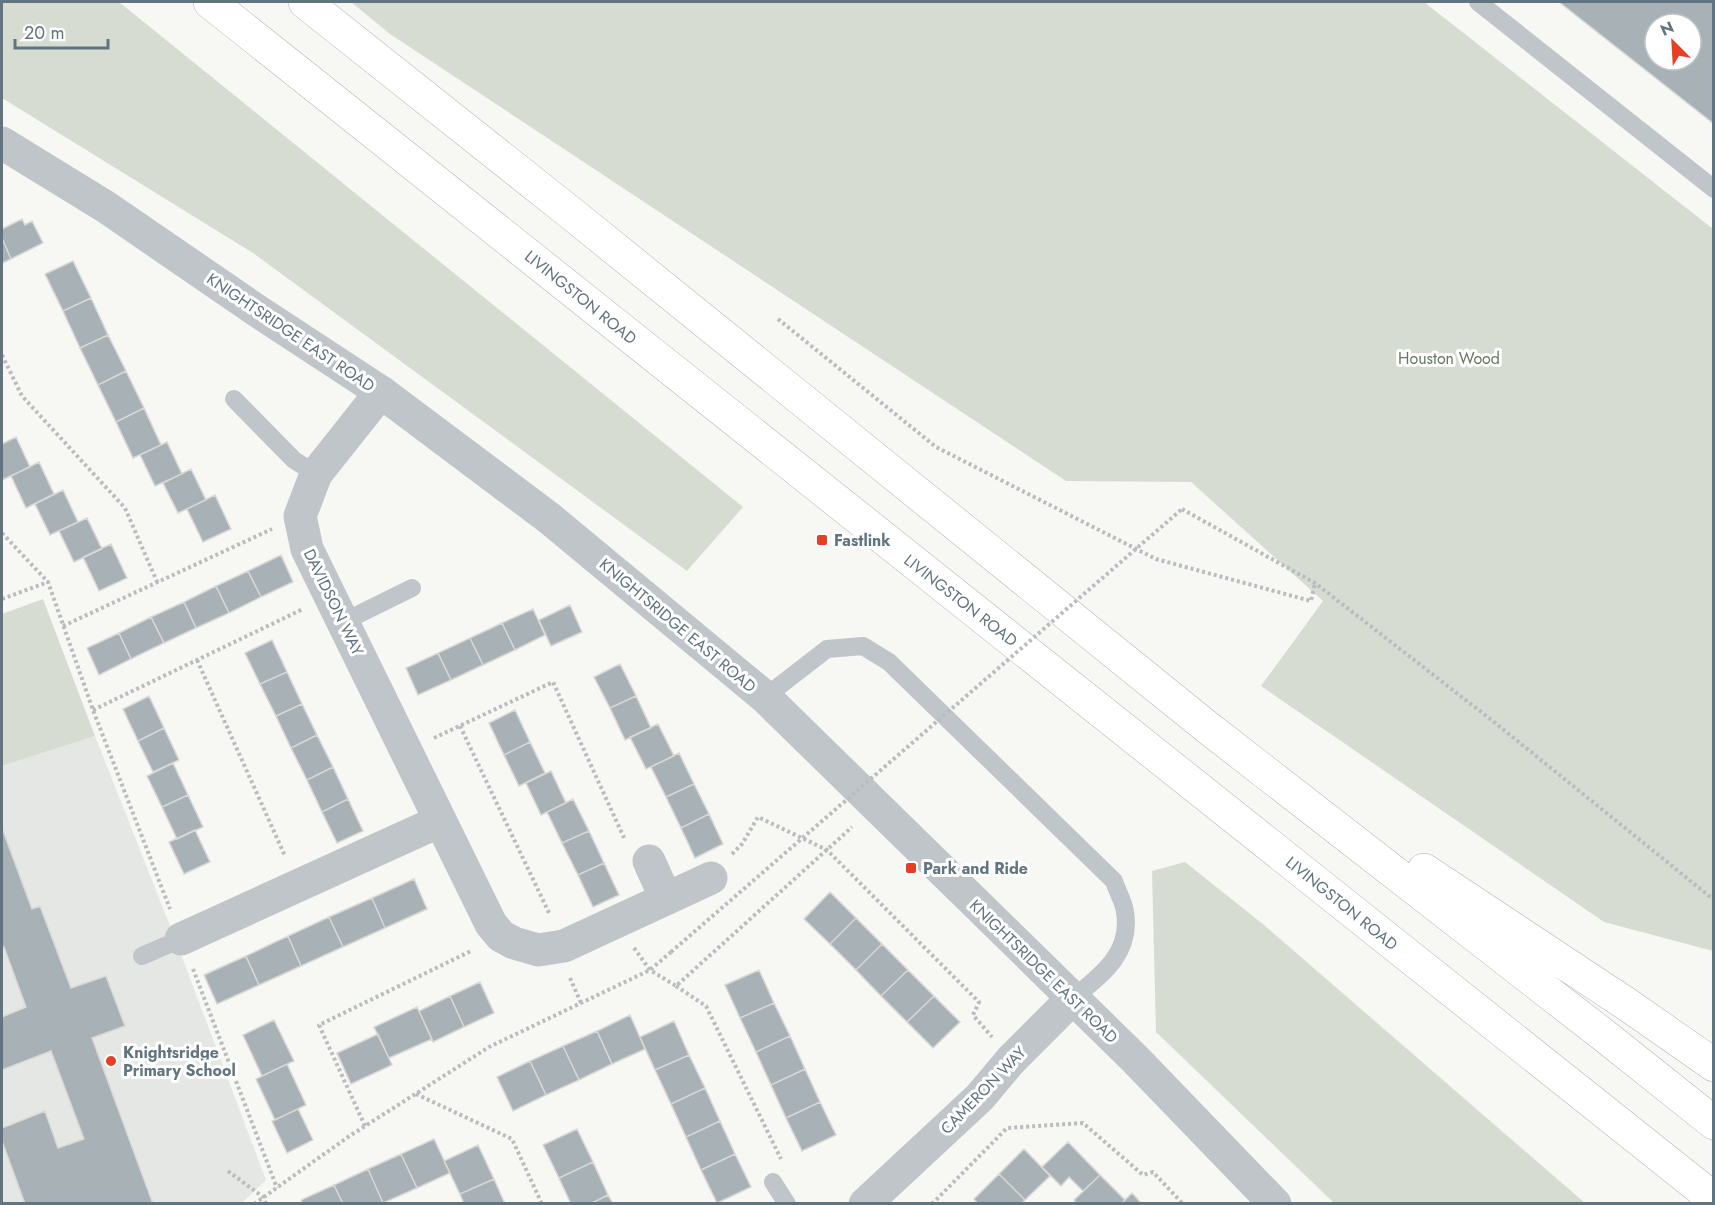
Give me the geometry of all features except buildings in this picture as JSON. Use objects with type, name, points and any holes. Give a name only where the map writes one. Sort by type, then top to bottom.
[{"type":"main road","name":"LIVINGSTON ROAD","points":[[210,2],[1713,1198]]},
{"type":"main road","points":[[305,2],[572,213],[1207,727],[1713,1123]]},
{"type":"main road","points":[[1207,727],[1628,1005],[1713,1065]]},
{"type":"street","name":"KNIGHTSRIDGE EAST ROAD","points":[[2,143],[106,207],[381,392],[549,518],[765,697],[847,793],[1135,1059],[1275,1203]]},
{"type":"street","points":[[300,516],[316,474],[381,392]]},
{"type":"street","name":"DAVIDSON WAY","points":[[300,516],[308,549],[491,924],[501,936]]},
{"type":"street","points":[[181,939],[440,821]]},
{"type":"street","points":[[649,861],[666,900]]},
{"type":"street","points":[[501,936],[514,943],[538,950],[564,946],[711,878]]},
{"type":"street","name":"CAMERON WAY","points":[[865,1203],[980,1097],[1011,1060],[1072,999]]},
{"type":"lane","points":[[1478,2],[1713,189]]},
{"type":"lane","points":[[234,399],[294,460],[316,474]]},
{"type":"lane","points":[[337,609],[412,588]]},
{"type":"lane","points":[[765,697],[827,649],[863,646],[889,662],[1114,881],[1125,912],[1125,939],[1111,967],[1072,999]]},
{"type":"lane","points":[[142,956],[181,939]]},
{"type":"lane","points":[[773,1182],[787,1203]]},
{"type":"path","points":[[778,319],[936,447],[1156,559],[1311,601],[1315,583]]},
{"type":"path","points":[[2,355],[22,396],[125,508],[158,584]]},
{"type":"path","points":[[254,1203],[365,1126],[489,1047],[650,970],[1182,509],[1315,583],[1494,722],[1713,900]]},
{"type":"path","points":[[63,626],[158,584],[300,516]]},
{"type":"path","points":[[2,533],[48,582],[93,710],[277,1188]]},
{"type":"path","points":[[2,599],[48,582]]},
{"type":"path","points":[[93,710],[197,660],[337,609]]},
{"type":"path","points":[[197,660],[298,886]]},
{"type":"path","points":[[407,751],[553,682],[635,861],[649,861]]},
{"type":"path","points":[[460,726],[564,946],[565,968],[581,1003]]},
{"type":"path","points":[[711,878],[742,844],[758,817],[826,850],[979,1002],[973,1015],[1011,1060]]},
{"type":"path","points":[[676,986],[859,820]]},
{"type":"path","points":[[615,923],[650,970],[706,1006],[785,1167],[773,1182]]},
{"type":"path","points":[[365,1126],[319,1025],[501,936]]},
{"type":"path","points":[[415,1094],[512,1139],[542,1203]]},
{"type":"path","points":[[932,1203],[1007,1128],[1083,1124],[1143,1175],[1153,1172],[1183,1203]]},
{"type":"path","points":[[228,1171],[263,1197],[266,1203]]},
{"type":"shaded area","name":"Knightsridge Primary School","points":[[95,736],[176,941],[266,1180],[242,1203],[2,1203],[2,766]]},
{"type":"green space","points":[[2,2],[119,2],[743,507],[687,571],[253,253],[2,98]]},
{"type":"green space","name":"Houston Wood","points":[[351,2],[1424,2],[1713,229],[1713,951],[1604,922],[1261,686],[1323,601],[1191,482],[1066,481],[390,34]]},
{"type":"green space","points":[[43,599],[95,736],[2,766],[2,614]]},
{"type":"green space","points":[[1185,862],[1264,925],[1585,1203],[1334,1203],[1156,1032],[1152,871]]},
{"type":"place","name":"Fastlink","points":[[822,540]]},
{"type":"place","name":"Park and Ride","points":[[911,868]]},
{"type":"place","name":"Knightsridge Primary School","points":[[111,1061]]}]
